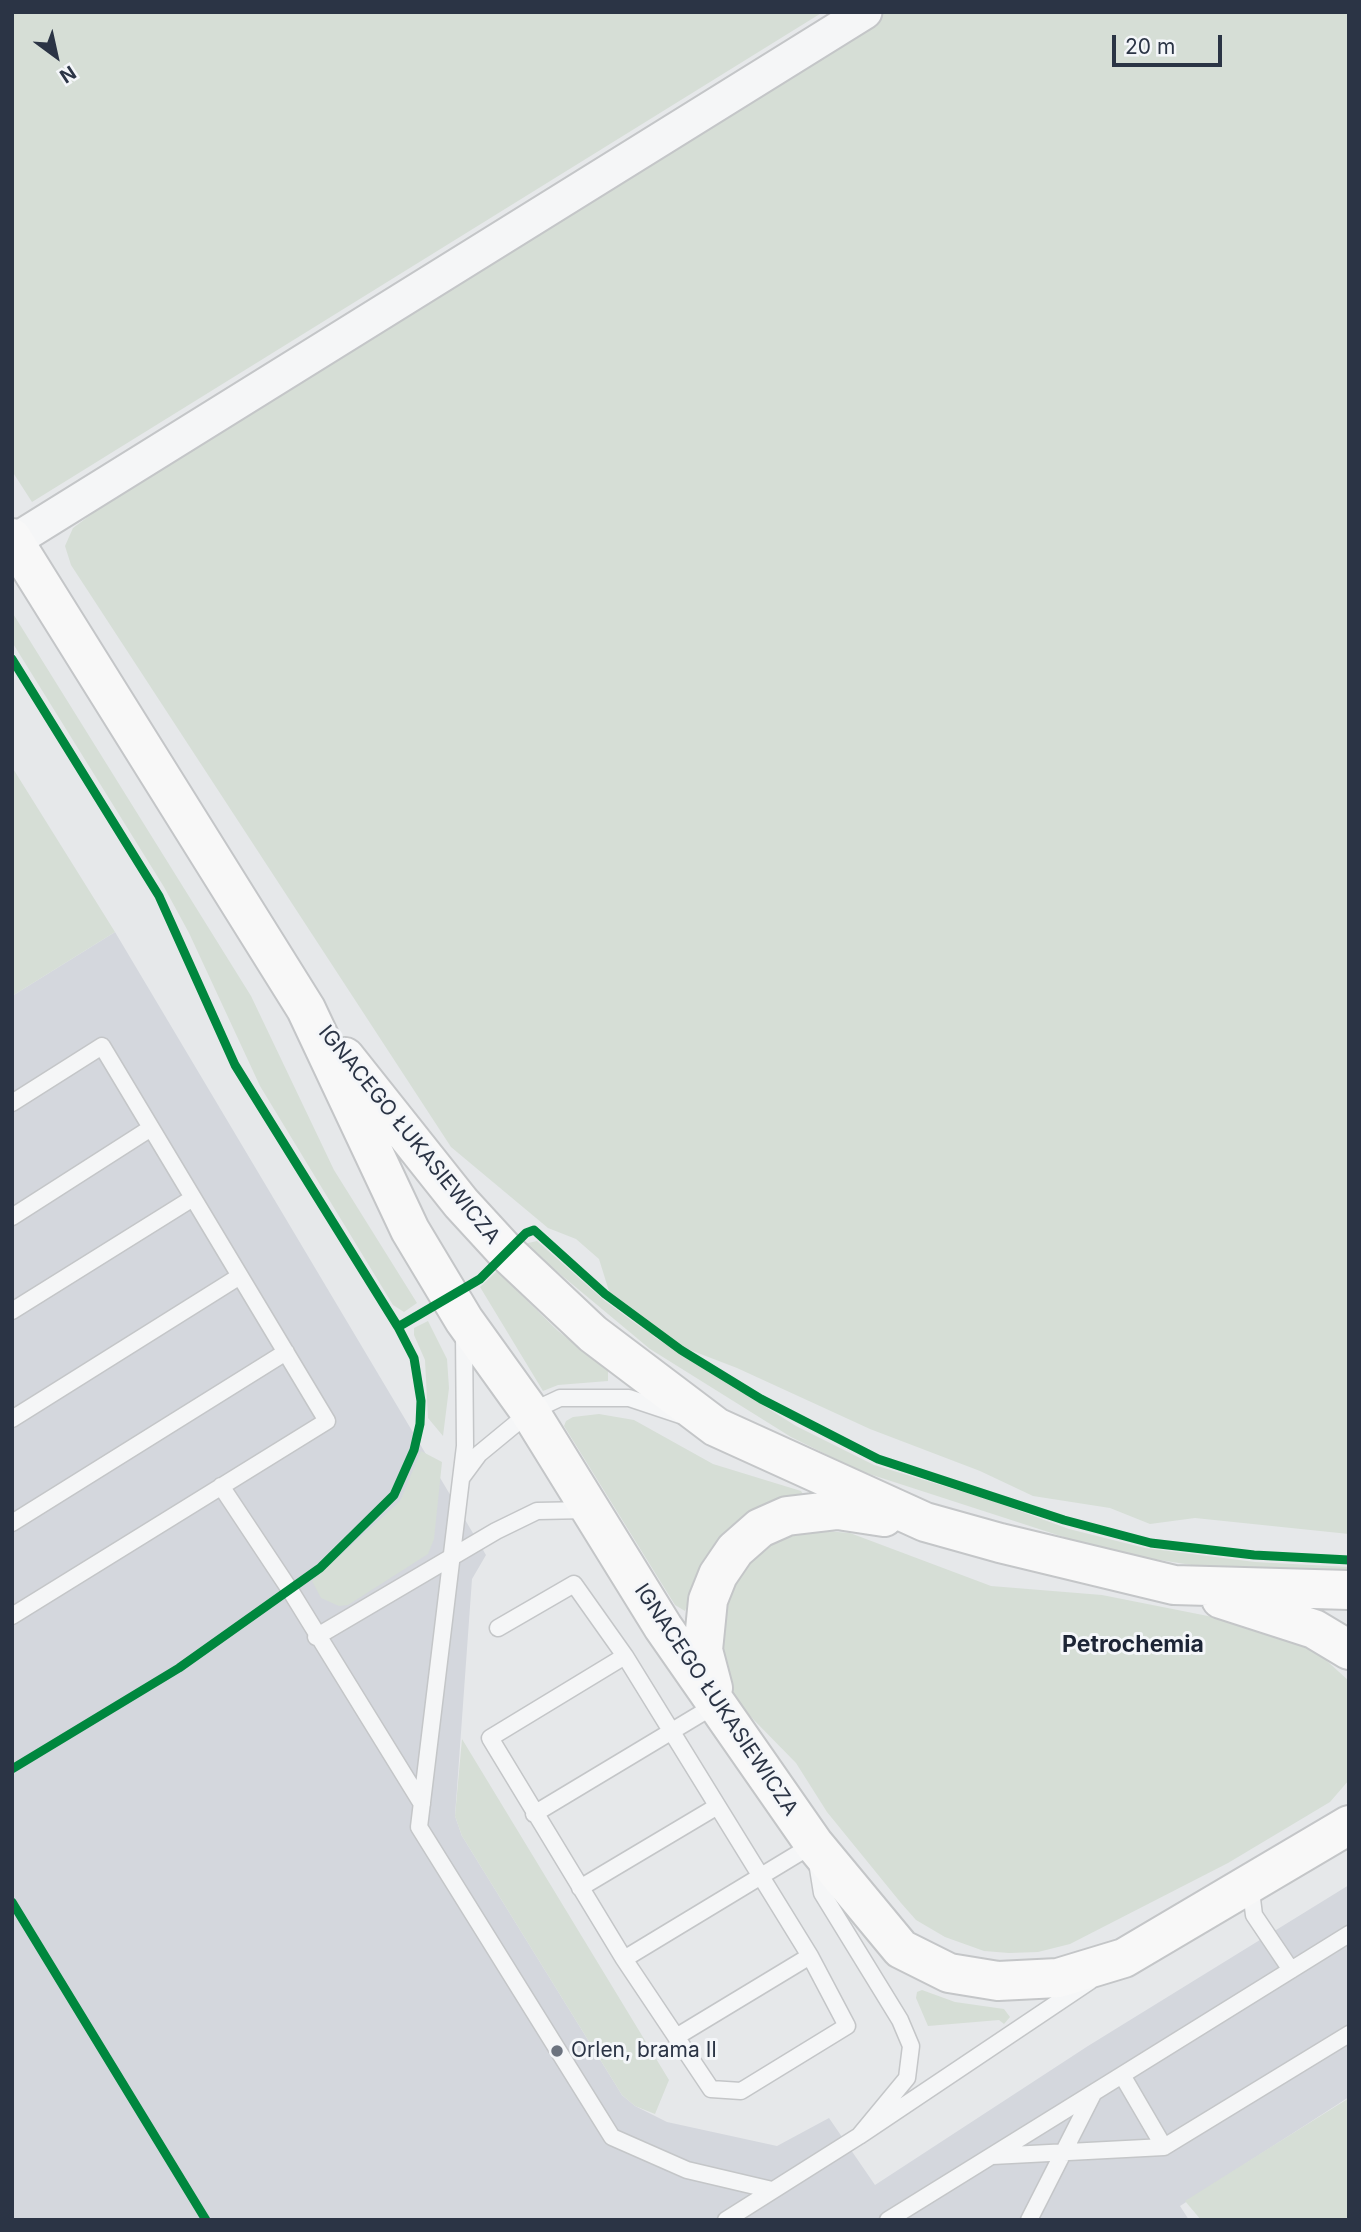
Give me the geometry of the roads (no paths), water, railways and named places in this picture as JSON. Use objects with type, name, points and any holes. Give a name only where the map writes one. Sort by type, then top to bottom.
[{"type":"main road","name":"IGNACEGO ŁUKASIEWICZA","points":[[13,540],[306,1009],[461,1203],[506,1252],[593,1334],[716,1427],[925,1522],[1174,1585],[1349,1590]]},
{"type":"main road","name":"IGNACEGO ŁUKASIEWICZA","points":[[306,1009],[410,1230],[464,1320],[530,1412],[663,1628],[814,1844],[901,1949],[949,1973],[998,1981],[1058,1978],[1124,1958],[1349,1825]]},
{"type":"main road","points":[[717,1704],[703,1650],[708,1600],[718,1575],[735,1550],[760,1528],[787,1516],[838,1510],[925,1522]]},
{"type":"main road","points":[[1174,1585],[1314,1629],[1349,1650]]},
{"type":"main road","points":[[1289,1859],[1349,1804]]},
{"type":"street","points":[[13,540],[865,12]]},
{"type":"lane","points":[[12,1103],[102,1046],[327,1421],[12,1616]]},
{"type":"lane","points":[[12,1217],[151,1128]]},
{"type":"lane","points":[[12,1311],[194,1198]]},
{"type":"lane","points":[[12,1419],[240,1276]]},
{"type":"lane","points":[[464,1320],[465,1447],[419,1828],[612,2137],[687,2170],[772,2190]]},
{"type":"lane","points":[[12,1523],[286,1352]]},
{"type":"lane","points":[[461,1479],[479,1454],[530,1412],[560,1398],[629,1398],[716,1427]]},
{"type":"lane","points":[[220,1486],[290,1590],[316,1637],[422,1804]]},
{"type":"lane","points":[[316,1637],[451,1560],[496,1531],[537,1511],[591,1510]]},
{"type":"lane","points":[[498,1628],[574,1584],[625,1656],[810,1956],[847,2026],[741,2091],[711,2089],[624,1959],[490,1738],[625,1656]]},
{"type":"lane","points":[[534,1814],[717,1704]]},
{"type":"lane","points":[[580,1888],[716,1807]]},
{"type":"lane","points":[[624,1959],[814,1844],[822,1893],[900,2020],[911,2046],[907,2078],[859,2136]]},
{"type":"lane","points":[[1251,1883],[1254,1915],[1291,1970]]},
{"type":"lane","points":[[888,2220],[1349,1934]]},
{"type":"lane","points":[[676,2037],[810,1956]]},
{"type":"lane","points":[[726,2220],[859,2136],[1124,1958]]},
{"type":"lane","points":[[990,2156],[1164,2147],[1349,2034]]},
{"type":"lane","points":[[1122,2074],[1164,2147]]},
{"type":"lane","points":[[1029,2220],[1095,2091]]},
{"type":"place","name":"Orlen, brama II","points":[[557,2051]]},
{"type":"district","name":"Petrochemia","points":[[1133,1645]]}]
